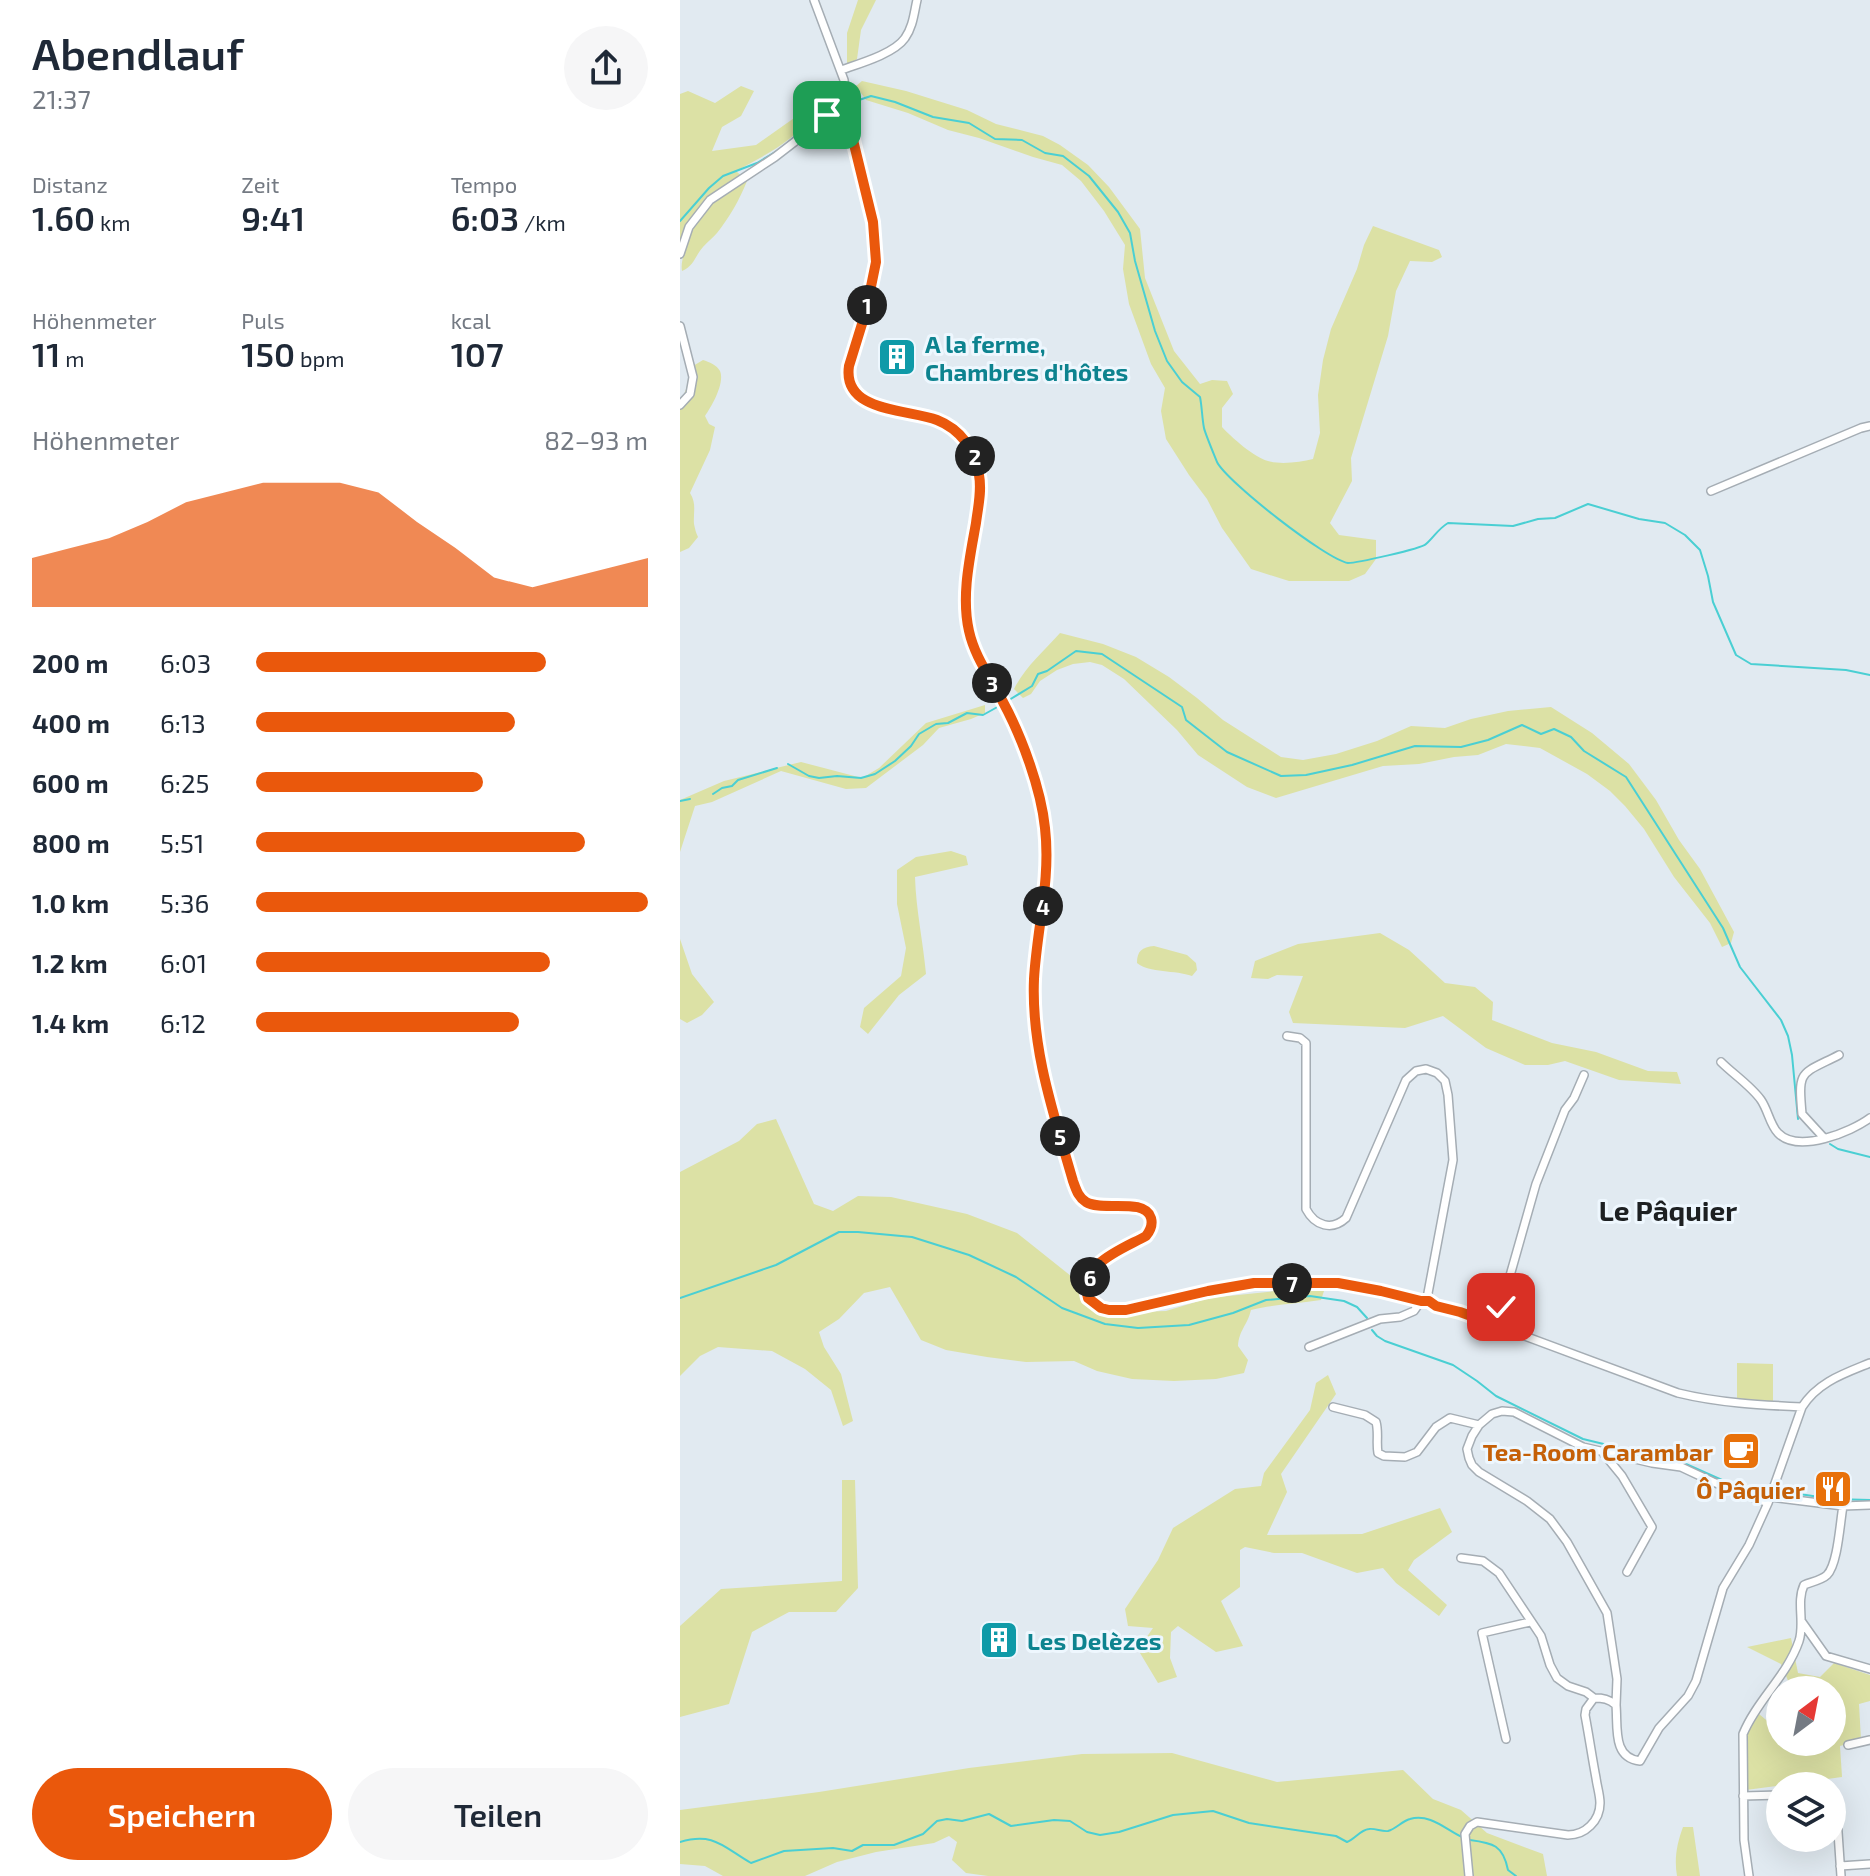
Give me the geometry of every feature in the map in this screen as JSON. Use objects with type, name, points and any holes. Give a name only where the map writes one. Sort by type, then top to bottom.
[{"type":"street","points":[[814,0],[841,70],[845,86],[843,99],[873,222],[876,262],[866,311],[849,366],[849,380],[863,399],[877,406],[948,425],[971,448],[977,464],[980,495],[967,594],[967,618],[979,662],[1004,703],[1022,746],[1044,816],[1047,865],[1034,978],[1035,1026],[1043,1074],[1079,1195],[1090,1204],[1139,1207],[1149,1213],[1152,1220],[1151,1230],[1146,1236],[1094,1268],[1086,1290],[1088,1298],[1101,1308],[1126,1310],[1254,1283],[1338,1283],[1425,1301],[1460,1312],[1678,1393],[1724,1402],[1802,1407]]},
{"type":"street","points":[[841,70],[902,42],[917,0]]},
{"type":"street","points":[[680,254],[689,227],[710,200],[775,157],[843,99]]},
{"type":"street","points":[[680,326],[693,377],[690,394],[680,405]]},
{"type":"street","points":[[1711,491],[1870,426]]},
{"type":"street","points":[[1287,1036],[1300,1038],[1306,1043],[1306,1209],[1311,1219],[1330,1226],[1340,1224],[1346,1218],[1406,1080],[1416,1071],[1426,1069],[1437,1073],[1445,1081],[1453,1160],[1425,1301],[1414,1311],[1400,1317],[1380,1319],[1309,1347]]},
{"type":"street","points":[[1824,1138],[1802,1114],[1801,1079],[1806,1072],[1839,1055]]},
{"type":"street","points":[[1721,1062],[1760,1099],[1777,1133],[1785,1138],[1813,1142],[1859,1126],[1870,1118]]},
{"type":"street","points":[[1496,1325],[1536,1184],[1565,1110],[1584,1075]]},
{"type":"street","points":[[1870,1363],[1826,1381],[1802,1407],[1770,1500],[1749,1545],[1723,1588],[1696,1681],[1688,1696],[1659,1728],[1640,1761],[1627,1758],[1619,1743],[1617,1679],[1607,1613],[1567,1542],[1550,1519],[1479,1472],[1472,1465],[1467,1449],[1479,1425],[1492,1414],[1514,1412],[1583,1447],[1681,1467],[1713,1482],[1770,1500],[1870,1505]]},
{"type":"street","points":[[1333,1407],[1365,1415],[1376,1422],[1376,1445],[1378,1453],[1384,1456],[1405,1457],[1417,1452],[1436,1427],[1450,1418],[1479,1425]]},
{"type":"street","points":[[1602,1452],[1622,1476],[1652,1527],[1627,1572]]},
{"type":"street","points":[[1749,1876],[1744,1840],[1743,1734],[1750,1718],[1783,1674],[1799,1640],[1802,1622],[1800,1592],[1804,1585],[1828,1574],[1833,1564],[1843,1506]]},
{"type":"street","points":[[1461,1558],[1483,1561],[1499,1573],[1541,1636],[1557,1678],[1594,1698],[1610,1700],[1616,1705]]},
{"type":"street","points":[[1506,1739],[1482,1633],[1530,1622]]},
{"type":"street","points":[[1802,1622],[1826,1656],[1870,1669]]},
{"type":"street","points":[[1469,1876],[1465,1834],[1470,1826],[1482,1822],[1574,1835],[1592,1824],[1600,1803],[1585,1715],[1594,1698]]},
{"type":"street","points":[[1848,1745],[1870,1740]]},
{"type":"street","points":[[1743,1796],[1766,1795]]},
{"type":"street","points":[[1839,1852],[1841,1876]]},
{"type":"street","points":[[1840,1866],[1870,1864]]},
{"type":"green space","points":[[858,0],[876,0],[861,30],[857,59],[847,66],[847,33]]},
{"type":"green space","points":[[862,81],[906,91],[967,110],[996,124],[1043,136],[1088,165],[1109,187],[1140,229],[1145,278],[1174,351],[1200,384],[1212,380],[1227,381],[1233,394],[1222,408],[1222,427],[1250,452],[1268,461],[1285,463],[1313,459],[1320,433],[1318,395],[1323,360],[1331,329],[1373,226],[1439,250],[1442,257],[1432,262],[1410,261],[1396,291],[1388,336],[1351,458],[1352,481],[1330,523],[1339,535],[1376,540],[1376,559],[1365,574],[1349,581],[1289,581],[1251,569],[1166,439],[1161,411],[1165,388],[1151,364],[1129,304],[1123,269],[1125,245],[1081,181],[1062,165],[948,130],[866,100],[856,86]]},
{"type":"green space","points":[[741,86],[754,91],[741,116],[722,127],[712,151],[756,145],[797,116],[809,112],[813,115],[788,140],[736,171],[747,181],[738,201],[717,233],[682,271],[680,94],[688,91],[715,103]]},
{"type":"green space","points":[[703,360],[719,369],[721,382],[705,416],[709,424],[715,427],[710,450],[690,493],[698,537],[689,548],[680,552],[680,400],[687,386],[688,369]]},
{"type":"green space","points":[[1060,633],[1103,644],[1136,657],[1169,677],[1223,720],[1281,757],[1303,760],[1336,754],[1411,726],[1445,728],[1508,711],[1551,707],[1592,733],[1629,764],[1700,869],[1734,932],[1731,943],[1722,947],[1710,923],[1625,806],[1587,774],[1540,748],[1506,744],[1478,755],[1383,766],[1276,798],[1247,787],[1198,755],[1124,679],[1102,665],[1090,662],[1057,670],[1023,698],[1014,689],[1018,681]]},
{"type":"green space","points":[[985,705],[985,713],[939,728],[923,745],[866,788],[846,789],[781,771],[712,802],[695,806],[680,852],[680,800],[724,781],[801,762],[862,778],[879,768],[926,723]]},
{"type":"green space","points":[[951,851],[966,856],[968,865],[915,877],[926,974],[899,995],[868,1034],[860,1027],[864,1008],[901,976],[906,948],[897,904],[897,870],[916,857]]},
{"type":"green space","points":[[1380,933],[1409,950],[1445,983],[1475,987],[1493,1002],[1492,1020],[1552,1043],[1596,1052],[1648,1071],[1677,1072],[1681,1084],[1619,1080],[1565,1061],[1525,1065],[1486,1048],[1443,1016],[1405,1028],[1293,1023],[1289,1012],[1303,976],[1251,978],[1255,961],[1298,944]]},
{"type":"green space","points":[[680,939],[692,974],[714,1002],[702,1015],[687,1023],[680,1019]]},
{"type":"green space","points":[[1154,946],[1187,955],[1196,963],[1197,970],[1192,976],[1137,963],[1141,950]]},
{"type":"green space","points":[[776,1119],[814,1204],[833,1211],[858,1196],[891,1197],[967,1214],[1017,1233],[1081,1284],[1084,1302],[1107,1313],[1166,1311],[1209,1298],[1295,1289],[1310,1283],[1324,1291],[1321,1300],[1251,1310],[1238,1346],[1248,1360],[1244,1373],[1216,1379],[1132,1379],[1097,1371],[1074,1361],[1026,1362],[946,1350],[921,1340],[890,1287],[864,1293],[839,1319],[819,1332],[824,1347],[841,1374],[853,1421],[843,1426],[831,1390],[805,1369],[772,1351],[718,1347],[700,1356],[680,1376],[680,1172],[739,1141],[757,1124]]},
{"type":"green space","points":[[1737,1363],[1773,1364],[1773,1402],[1737,1401]]},
{"type":"green space","points":[[1328,1375],[1336,1394],[1281,1474],[1287,1492],[1267,1535],[1362,1534],[1440,1508],[1452,1532],[1414,1560],[1408,1570],[1447,1605],[1439,1616],[1396,1583],[1383,1568],[1357,1573],[1302,1553],[1274,1553],[1245,1547],[1240,1550],[1240,1587],[1221,1601],[1243,1646],[1216,1652],[1178,1626],[1171,1632],[1170,1658],[1177,1677],[1158,1683],[1140,1653],[1153,1628],[1128,1626],[1125,1609],[1158,1560],[1173,1528],[1235,1489],[1261,1486],[1264,1473],[1310,1410],[1316,1383]]},
{"type":"green space","points":[[842,1480],[855,1480],[858,1588],[836,1612],[789,1612],[752,1632],[729,1704],[680,1717],[680,1626],[721,1589],[842,1581]]},
{"type":"green space","points":[[1791,1638],[1798,1673],[1814,1676],[1786,1676],[1781,1664],[1747,1647]]},
{"type":"green space","points":[[1834,1663],[1870,1675],[1870,1701],[1859,1704],[1861,1740],[1846,1744],[1846,1676],[1821,1676]]},
{"type":"green space","points":[[1759,1714],[1766,1720],[1766,1756],[1841,1756],[1842,1772],[1766,1772],[1766,1787],[1746,1790],[1746,1734]]},
{"type":"green space","points":[[1172,1753],[1277,1782],[1403,1770],[1433,1799],[1461,1810],[1487,1833],[1543,1854],[1547,1876],[988,1876],[966,1873],[952,1860],[957,1842],[949,1836],[934,1843],[837,1862],[805,1876],[723,1876],[705,1866],[680,1864],[680,1810],[1082,1754]]},
{"type":"green space","points":[[1683,1827],[1693,1827],[1700,1876],[1677,1876],[1677,1851]]},
{"type":"waterway","points":[[850,103],[871,96],[933,117],[969,123],[995,139],[1022,140],[1045,153],[1063,156],[1089,176],[1118,212],[1130,233],[1155,331],[1167,361],[1182,382],[1200,397],[1204,428],[1217,462],[1257,502],[1337,559],[1348,563],[1413,549],[1426,544],[1448,523],[1513,526],[1555,518],[1588,504],[1665,523],[1685,535],[1700,550],[1713,602],[1736,655],[1751,664],[1846,670],[1870,675]]},
{"type":"waterway","points":[[789,142],[812,121]]},
{"type":"waterway","points":[[680,221],[723,176],[757,163],[777,151]]},
{"type":"waterway","points":[[1009,700],[1032,686],[1038,674],[1076,651],[1102,654],[1182,707],[1186,720],[1227,752],[1281,776],[1306,775],[1352,765],[1415,746],[1461,747],[1488,740],[1522,725],[1541,734],[1554,729],[1571,737],[1584,751],[1626,777],[1723,928],[1740,967],[1781,1020],[1792,1055],[1798,1119]]},
{"type":"waterway","points":[[788,764],[819,778],[861,778],[875,774],[895,761],[919,734],[936,724],[948,723],[967,713],[983,715],[1001,705]]},
{"type":"waterway","points":[[713,794],[738,780],[777,768]]},
{"type":"waterway","points":[[680,801],[690,799]]},
{"type":"waterway","points":[[1830,1144],[1870,1157]]},
{"type":"waterway","points":[[680,1298],[776,1265],[839,1232],[858,1232],[912,1237],[969,1255],[1016,1277],[1062,1308],[1105,1324],[1138,1328],[1189,1325],[1266,1300],[1310,1296],[1344,1301],[1357,1307],[1367,1318]]},
{"type":"waterway","points":[[1372,1330],[1385,1341],[1453,1365],[1496,1396],[1583,1439],[1686,1464],[1751,1491],[1768,1491]]},
{"type":"waterway","points":[[1779,1491],[1833,1499],[1870,1500]]},
{"type":"waterway","points":[[680,1842],[710,1840],[751,1863],[784,1851],[833,1848],[852,1851],[863,1845],[894,1845],[923,1834],[937,1821],[962,1821],[989,1814],[1011,1826],[1070,1821],[1087,1832],[1100,1835],[1173,1815],[1213,1811],[1249,1823],[1336,1836],[1347,1842],[1366,1830],[1388,1831],[1407,1820],[1418,1818],[1432,1821],[1464,1838]]},
{"type":"waterway","points":[[1470,1840],[1485,1842],[1500,1850],[1508,1870],[1516,1876]]},
{"type":"place","name":"A la ferme, Chambres d'hôtes","points":[[897,357]]},
{"type":"place","name":"Tea-Room Carambar","points":[[1741,1451]]},
{"type":"place","name":"Ô Pâquier","points":[[1833,1489]]},
{"type":"place","name":"Les Delèzes","points":[[999,1640]]},
{"type":"district","name":"Le Pâquier","points":[[1668,1210]]},
{"type":"route","points":[[827,115],[843,99],[873,222],[876,262],[866,311],[849,366],[851,385],[863,399],[877,406],[948,425],[971,448],[977,464],[980,495],[967,594],[967,618],[979,662],[1004,703],[1022,746],[1044,816],[1047,882],[1034,978],[1036,1037],[1043,1074],[1073,1181],[1079,1195],[1090,1204],[1139,1207],[1149,1213],[1152,1220],[1151,1230],[1146,1236],[1120,1249],[1094,1268],[1086,1295],[1101,1308],[1126,1310],[1254,1283],[1338,1283],[1429,1301],[1496,1325],[1501,1307]]}]
